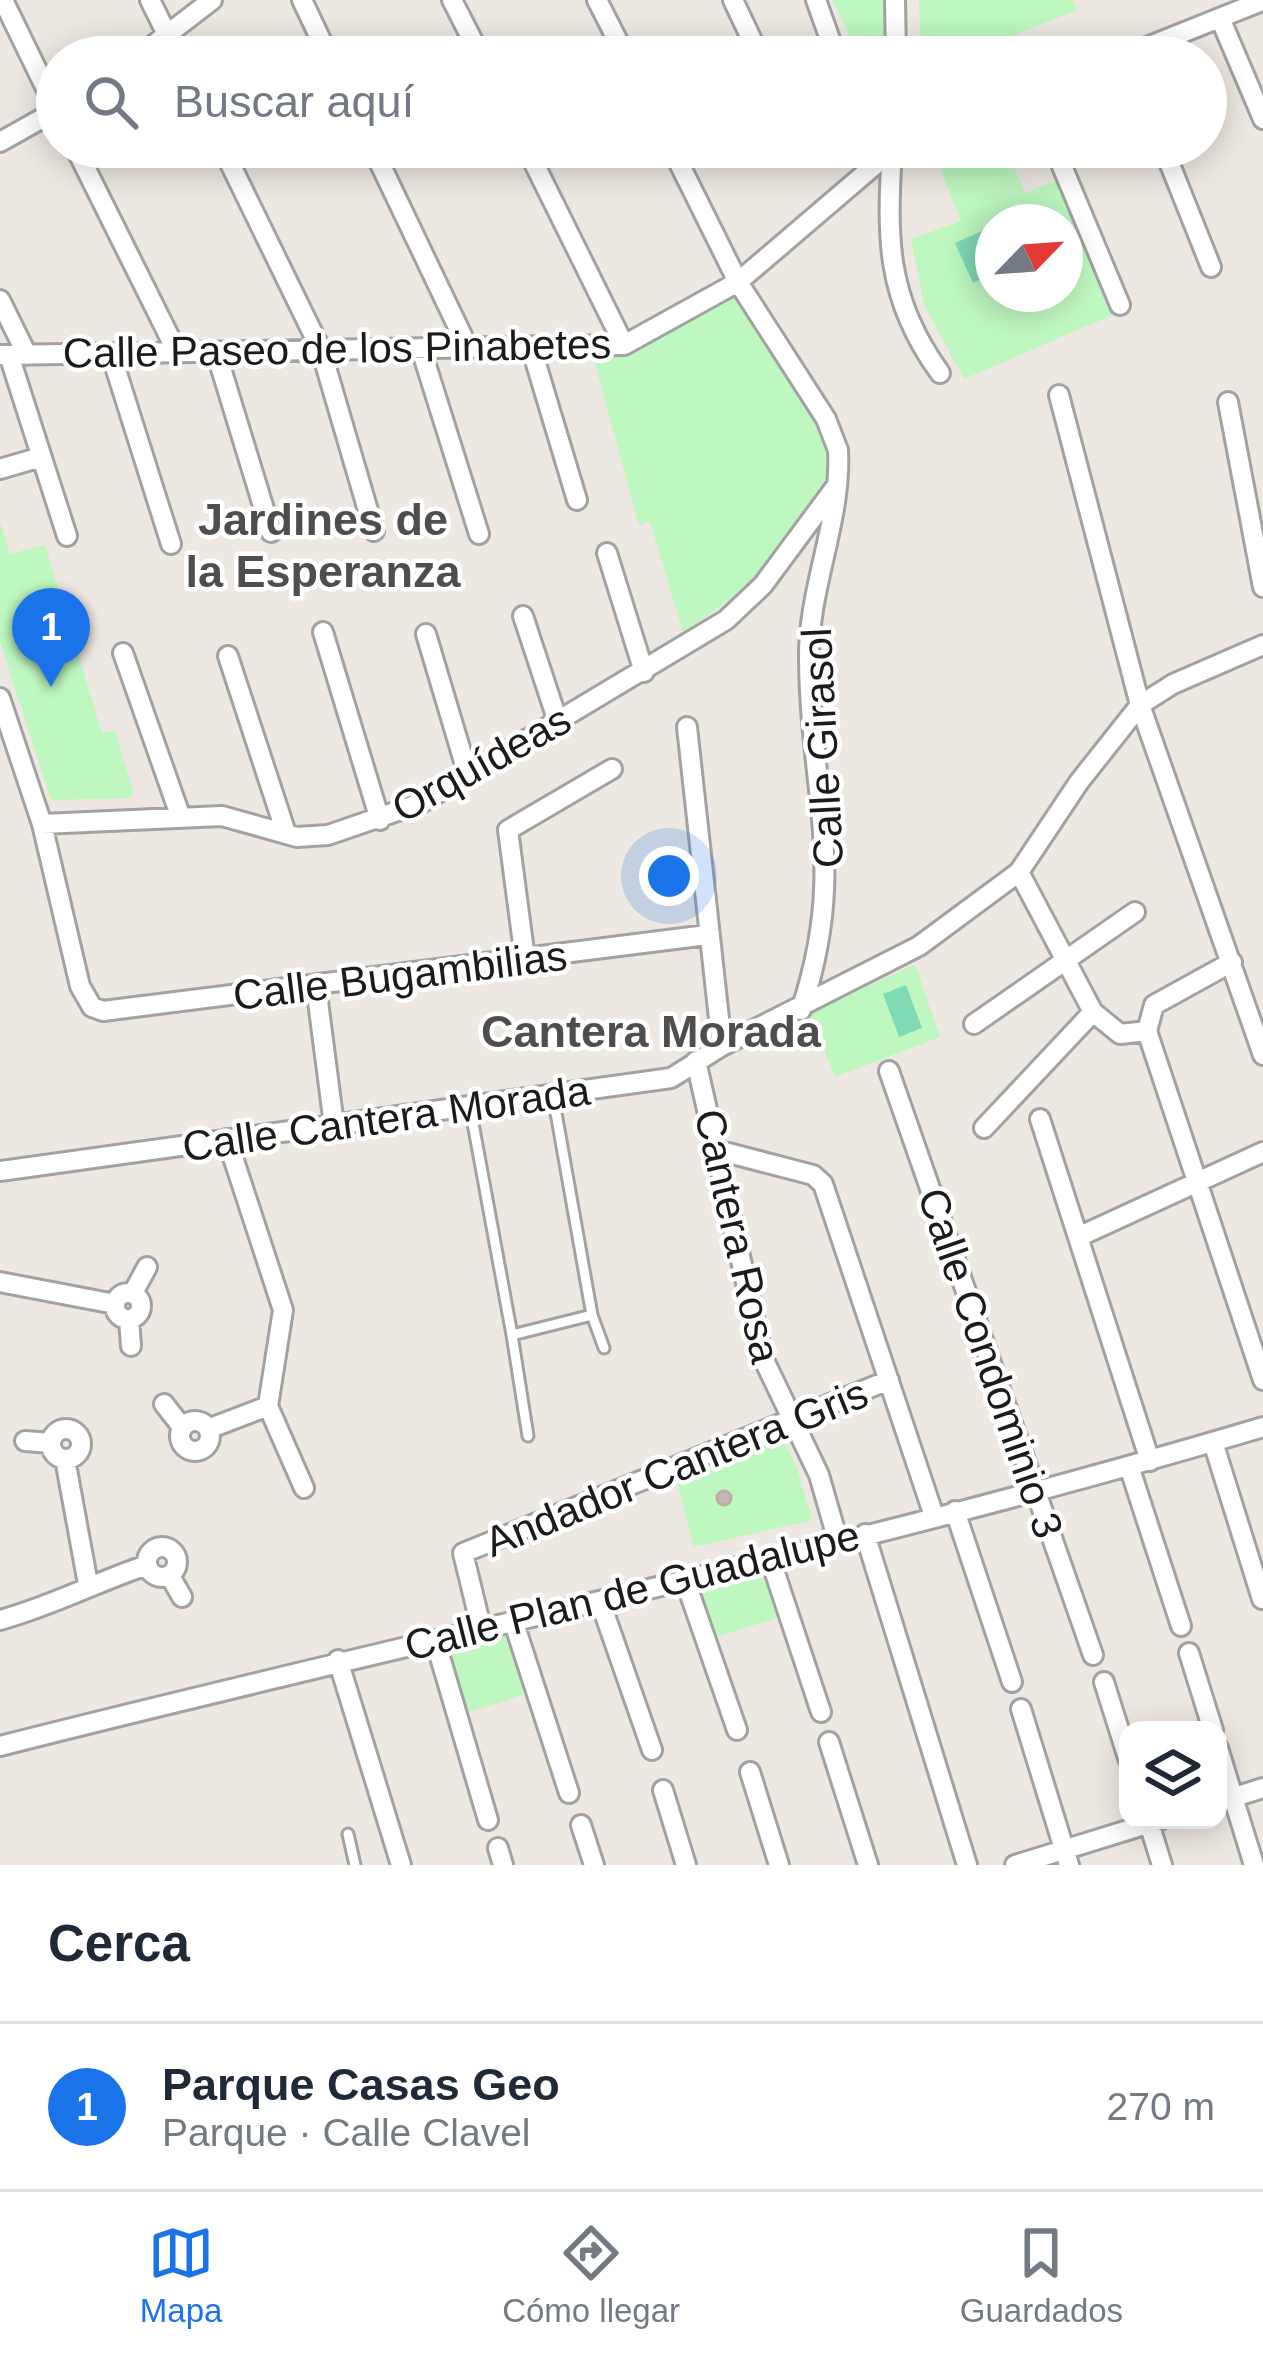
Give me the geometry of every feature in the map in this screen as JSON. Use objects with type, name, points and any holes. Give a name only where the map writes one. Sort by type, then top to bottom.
[{"type":"street","points":[[3,0],[36,68]]},
{"type":"street","points":[[150,0],[167,36]]},
{"type":"street","points":[[170,36],[212,0]]},
{"type":"street","points":[[302,0],[319,36]]},
{"type":"street","points":[[452,0],[470,36]]},
{"type":"street","points":[[597,0],[615,36]]},
{"type":"street","points":[[733,0],[750,36]]},
{"type":"street","points":[[816,0],[829,36]]},
{"type":"street","points":[[895,0],[896,36]]},
{"type":"street","points":[[1175,36],[1262,1]]},
{"type":"street","points":[[1220,18],[1263,119]]},
{"type":"street","points":[[0,142],[36,122]]},
{"type":"street","points":[[85,168],[177,352]]},
{"type":"street","points":[[232,168],[321,350],[374,531]]},
{"type":"street","points":[[382,168],[468,348]]},
{"type":"street","points":[[536,168],[624,345]]},
{"type":"street","name":"Calle Girasol","points":[[681,168],[738,282],[826,419],[838,450],[837,485],[808,659],[828,888],[820,952],[801,1010]]},
{"type":"street","name":"Calle Paseo de los Pinabetes","points":[[12,355],[624,345],[738,282],[870,168]]},
{"type":"street","points":[[893,168],[892,268],[901,307],[940,373]]},
{"type":"street","points":[[1063,168],[1120,305]]},
{"type":"street","points":[[1171,168],[1211,267]]},
{"type":"street","points":[[0,300],[67,536]]},
{"type":"street","points":[[531,347],[577,500]]},
{"type":"street","points":[[421,349],[479,534]]},
{"type":"street","points":[[216,352],[271,532]]},
{"type":"street","points":[[110,353],[171,544]]},
{"type":"street","points":[[1059,395],[1141,705],[1263,1054]]},
{"type":"street","points":[[1228,401],[1263,587]]},
{"type":"street","points":[[0,469],[41,457]]},
{"type":"street","name":"Orquídeas","points":[[42,824],[180,815],[245,819],[286,833],[328,836],[380,820],[468,775],[644,672],[751,599],[837,485]]},
{"type":"street","points":[[607,553],[644,672]]},
{"type":"street","points":[[523,616],[558,722]]},
{"type":"street","points":[[323,632],[380,820]]},
{"type":"street","points":[[426,634],[468,775]]},
{"type":"street","name":"Calle Cantera Morada","points":[[0,1171],[662,1081],[920,946],[1019,872],[1078,782],[1141,705],[1173,684],[1263,645]]},
{"type":"street","points":[[123,653],[180,815]]},
{"type":"street","points":[[228,656],[286,833]]},
{"type":"street","points":[[0,698],[42,824]]},
{"type":"street","points":[[688,728],[722,1046]]},
{"type":"street","points":[[525,959],[508,830],[612,770]]},
{"type":"street","name":"Calle Bugambilias","points":[[42,824],[80,986],[92,1007],[115,1012],[707,935]]},
{"type":"street","points":[[1019,872],[1093,1012],[1120,1034],[1147,1031]]},
{"type":"street","points":[[974,1024],[1135,912]]},
{"type":"street","points":[[1232,962],[1154,1005],[1147,1031],[1263,1380]]},
{"type":"street","points":[[316,986],[334,1125]]},
{"type":"street","points":[[984,1128],[1093,1012]]},
{"type":"street","name":"Cantera Rosa","points":[[696,1061],[759,1344],[819,1474],[838,1541]]},
{"type":"street","name":"Calle Condominio 3","points":[[889,1071],[1094,1654]]},
{"type":"street","points":[[1040,1119],[1150,1461]]},
{"type":"street","points":[[227,1139],[283,1310],[268,1406],[304,1488]]},
{"type":"street","points":[[717,1150],[813,1175],[823,1184],[934,1516]]},
{"type":"street","points":[[1078,1238],[1263,1152]]},
{"type":"street","points":[[133,1293],[147,1267]]},
{"type":"street","points":[[0,1282],[115,1304]]},
{"type":"street","points":[[115,1304],[123,1293],[133,1293]]},
{"type":"street","points":[[131,1346],[129,1319],[142,1305],[133,1293]]},
{"type":"street","points":[[115,1304],[119,1316],[129,1319]]},
{"type":"street","name":"Andador Cantera Gris","points":[[482,1631],[463,1553],[889,1380]]},
{"type":"street","points":[[164,1404],[182,1427],[180,1439],[193,1451],[197,1474]]},
{"type":"street","points":[[208,1429],[268,1406]]},
{"type":"street","points":[[182,1427],[196,1420],[208,1429]]},
{"type":"street","points":[[80,1437],[100,1426]]},
{"type":"street","name":"Calle Plan de Guadalupe","points":[[0,1746],[338,1660],[482,1631],[685,1580],[1150,1461],[1263,1427]]},
{"type":"street","points":[[51,1443],[62,1429],[80,1437]]},
{"type":"street","points":[[193,1451],[207,1444],[208,1429]]},
{"type":"street","points":[[65,1459],[78,1453],[80,1437]]},
{"type":"street","points":[[25,1441],[51,1443],[65,1459],[88,1584]]},
{"type":"street","points":[[1213,1442],[1262,1599]]},
{"type":"street","points":[[1129,1466],[1181,1626]]},
{"type":"street","points":[[955,1511],[1012,1682]]},
{"type":"street","points":[[162,1547],[164,1523]]},
{"type":"street","points":[[865,1534],[967,1865]]},
{"type":"street","points":[[162,1547],[150,1553],[147,1565],[154,1575],[170,1576]]},
{"type":"street","points":[[162,1547],[176,1555],[177,1565],[170,1576]]},
{"type":"street","points":[[770,1558],[821,1712]]},
{"type":"street","points":[[0,1620],[61,1603],[88,1584],[147,1565]]},
{"type":"street","points":[[170,1576],[182,1597]]},
{"type":"street","points":[[685,1580],[737,1730]]},
{"type":"street","points":[[600,1601],[652,1750]]},
{"type":"street","points":[[514,1623],[569,1793]]},
{"type":"street","points":[[435,1640],[488,1820]]},
{"type":"street","points":[[1189,1654],[1210,1721]]},
{"type":"street","points":[[338,1660],[401,1865]]},
{"type":"street","points":[[1104,1682],[1119,1730]]},
{"type":"street","points":[[1021,1709],[1066,1857]]},
{"type":"street","points":[[829,1742],[868,1865]]},
{"type":"street","points":[[751,1772],[778,1865]]},
{"type":"street","points":[[1227,1800],[1263,1788]]},
{"type":"street","points":[[663,1790],[686,1865]]},
{"type":"street","points":[[1227,1802],[1254,1865]]},
{"type":"street","points":[[581,1825],[594,1865]]},
{"type":"street","points":[[1015,1865],[1066,1857],[1133,1829]]},
{"type":"street","points":[[1154,1829],[1162,1865]]},
{"type":"lane","points":[[553,1096],[592,1316],[604,1348]]},
{"type":"lane","points":[[470,1107],[528,1436]]},
{"type":"lane","points":[[512,1335],[592,1316]]},
{"type":"lane","points":[[348,1834],[355,1865]]},
{"type":"green space","points":[[832,0],[890,0],[890,36],[850,36]]},
{"type":"green space","points":[[919,0],[1073,0],[1077,10],[1012,36],[920,36]]},
{"type":"green space","points":[[940,168],[1014,168],[1025,193],[1061,179],[1071,204],[975,204],[975,312],[1083,312],[1083,232],[1117,313],[964,379],[924,304],[911,239],[961,221]]},
{"type":"green space","points":[[975,234],[975,282],[973,283],[955,243]]},
{"type":"green space","points":[[737,293],[812,405],[828,453],[828,475],[753,584],[683,632],[650,521],[639,525],[594,360],[622,356]]},
{"type":"green space","points":[[0,521],[10,554],[45,545],[102,733],[115,731],[133,791],[130,798],[51,800],[0,642]]},
{"type":"green space","points":[[915,964],[940,1037],[835,1077],[811,1013]]},
{"type":"green space","points":[[906,985],[922,1028],[899,1037],[883,994]]},
{"type":"green space","points":[[771,1417],[797,1468],[812,1520],[694,1547],[672,1462]]},
{"type":"green space","points":[[760,1565],[777,1618],[715,1637],[697,1581]]},
{"type":"green space","points":[[508,1634],[527,1694],[465,1713],[446,1653]]},
{"type":"building","points":[[724,1491],[731,1498],[724,1505],[717,1498]]},
{"type":"place","name":"Parque Casas Geo","points":[[51,687]]},
{"type":"district","name":"Jardines de la Esperanza","points":[[323,545]]},
{"type":"district","name":"Cantera Morada","points":[[651,1031]]}]
